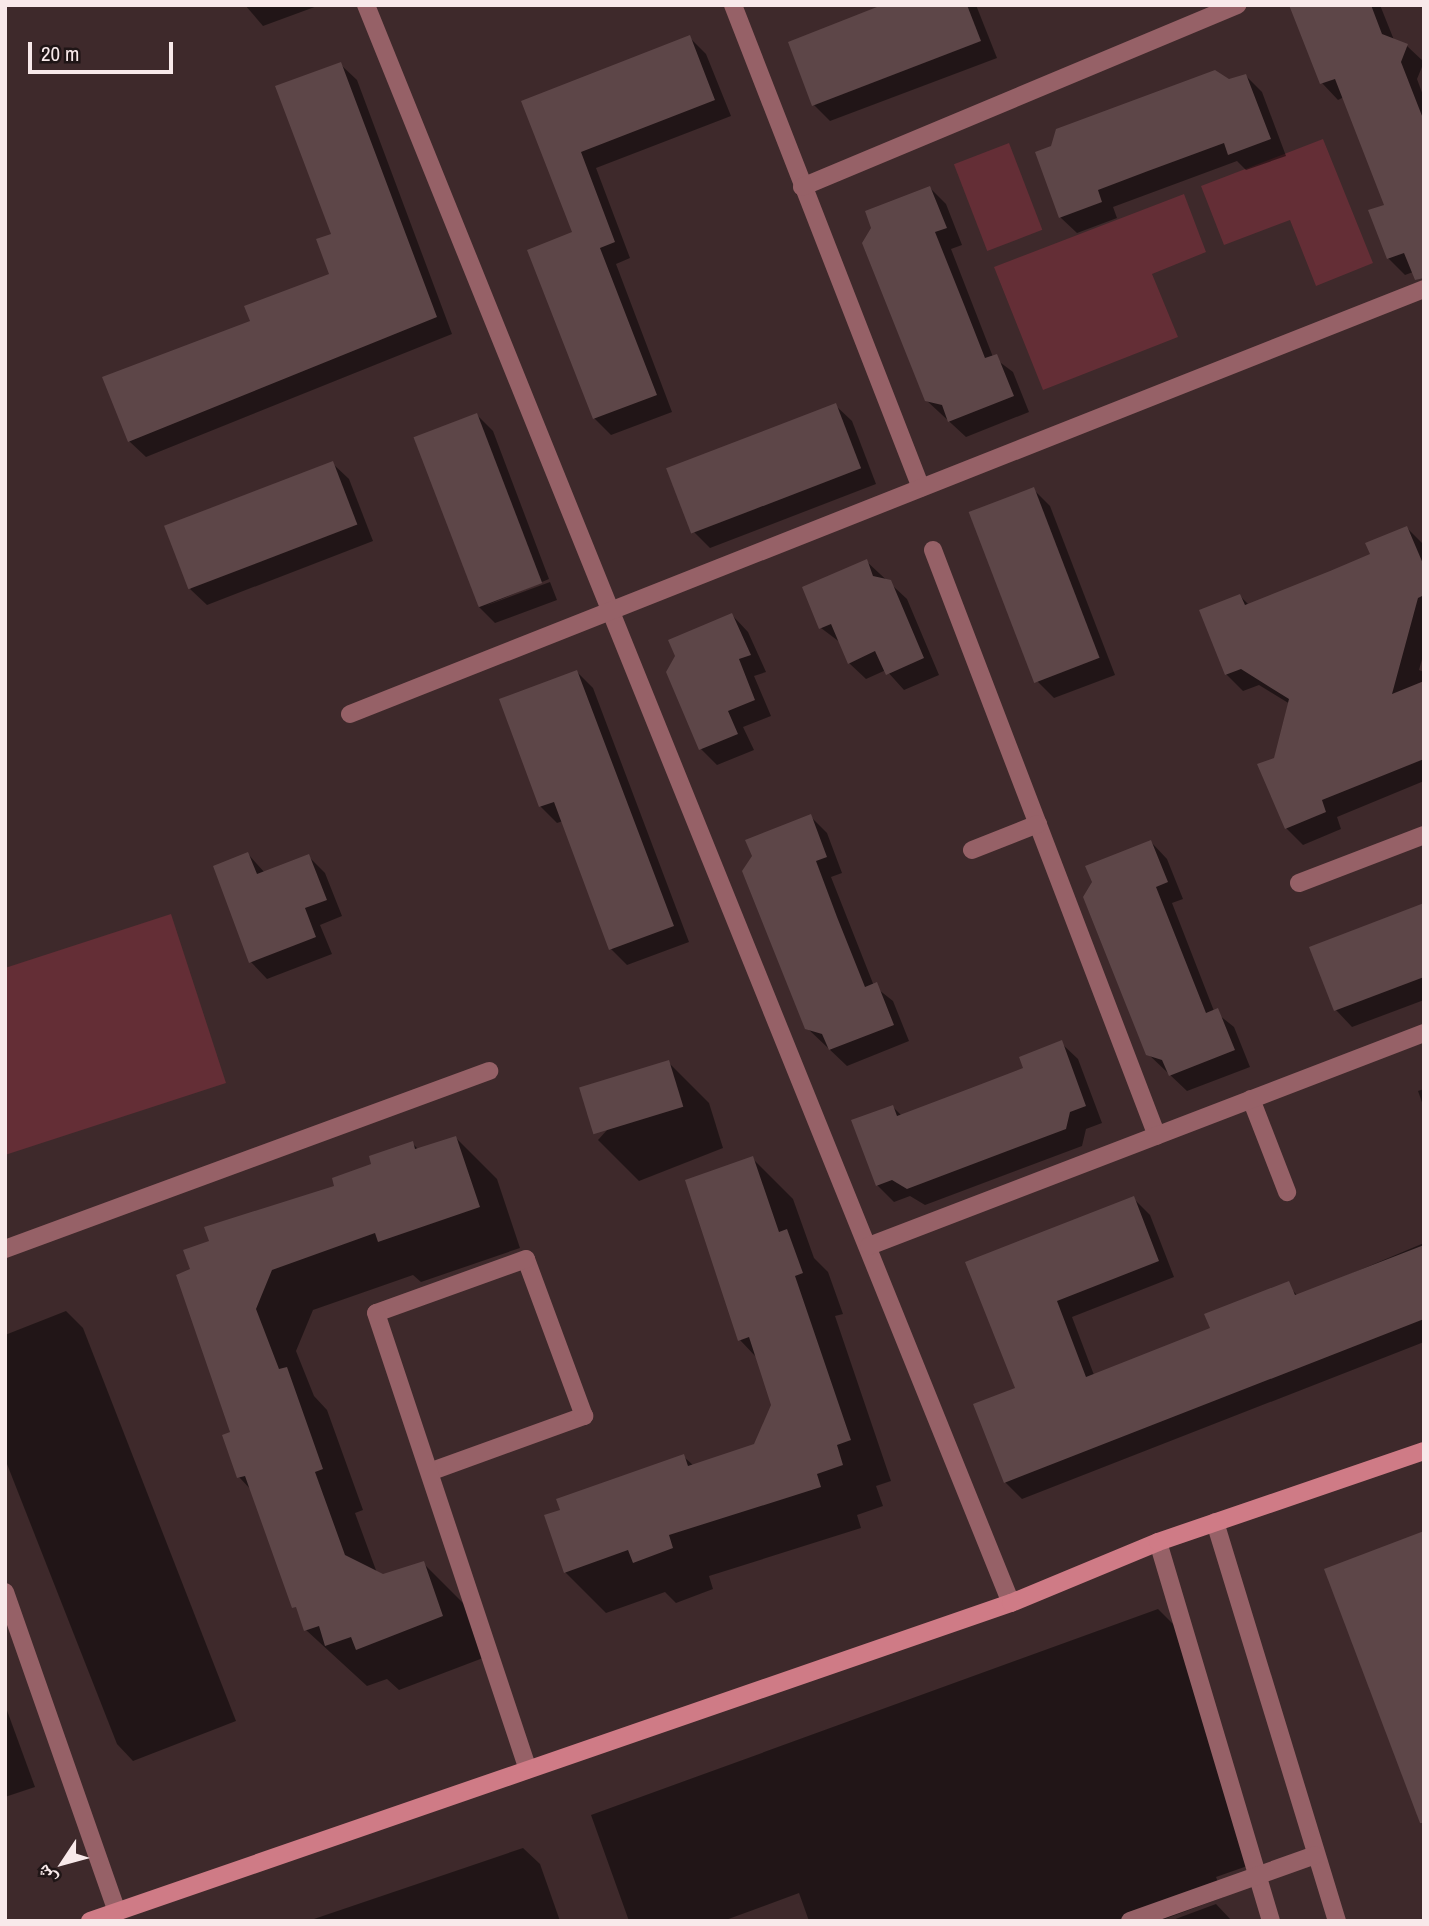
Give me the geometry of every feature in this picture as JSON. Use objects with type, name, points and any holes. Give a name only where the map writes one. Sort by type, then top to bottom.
[{"type":"main road","points":[[90,1921],[1012,1603],[1158,1542],[1424,1451]]},
{"type":"street","points":[[366,5],[613,610],[1012,1603]]},
{"type":"street","points":[[733,5],[921,488]]},
{"type":"street","points":[[802,187],[1237,5]]},
{"type":"street","points":[[350,714],[1424,289]]},
{"type":"street","points":[[933,550],[1157,1136]]},
{"type":"street","points":[[972,849],[1038,824]]},
{"type":"street","points":[[1299,883],[1424,835]]},
{"type":"street","points":[[869,1247],[1424,1033]]},
{"type":"street","points":[[5,1249],[489,1071]]},
{"type":"street","points":[[1251,1099],[1287,1192]]},
{"type":"street","points":[[432,1471],[584,1416],[526,1259],[376,1313],[432,1471],[528,1769]]},
{"type":"street","points":[[1214,1522],[1337,1921]]},
{"type":"street","points":[[1158,1542],[1271,1921]]},
{"type":"street","points":[[5,1592],[117,1912]]},
{"type":"street","points":[[1130,1921],[1315,1855]]},
{"type":"shaded area","points":[[1323,139],[1373,263],[1316,286],[1290,220],[1224,245],[1201,186]]},
{"type":"shaded area","points":[[1009,143],[1042,230],[987,251],[954,164]]},
{"type":"shaded area","points":[[1184,194],[1206,252],[1152,274],[1178,337],[1043,390],[994,267]]},
{"type":"shaded area","points":[[171,914],[226,1083],[5,1155],[5,968]]},
{"type":"building","points":[[882,5],[967,5],[981,41],[812,106],[788,42]]},
{"type":"building","points":[[1289,5],[1371,5],[1382,34],[1408,44],[1401,62],[1424,121],[1424,278],[1415,280],[1404,253],[1387,259],[1368,210],[1384,205],[1335,79],[1320,84]]},
{"type":"building","points":[[690,35],[715,100],[581,152],[615,242],[600,248],[657,395],[593,419],[527,250],[572,232],[521,101]]},
{"type":"building","points":[[341,62],[437,317],[128,442],[102,377],[250,321],[244,306],[329,274],[316,239],[331,234],[275,86]]},
{"type":"building","points":[[1215,70],[1229,79],[1246,74],[1271,139],[1228,155],[1224,143],[1148,171],[1098,190],[1102,202],[1059,218],[1035,152],[1051,146],[1056,129]]},
{"type":"building","points":[[930,186],[947,228],[935,232],[985,358],[997,354],[1014,396],[948,422],[942,405],[925,401],[862,243],[871,228],[865,211]]},
{"type":"building","points":[[836,403],[861,468],[691,534],[666,468]]},
{"type":"building","points":[[477,413],[542,583],[479,607],[414,437]]},
{"type":"building","points":[[333,461],[357,524],[188,589],[164,526]]},
{"type":"building","points":[[1034,487],[1100,658],[1034,683],[969,512]]},
{"type":"building","points":[[1407,526],[1424,566],[1424,595],[1418,598],[1392,694],[1424,681],[1424,759],[1322,800],[1326,812],[1285,829],[1257,764],[1274,758],[1289,699],[1241,669],[1225,675],[1199,610],[1240,594],[1245,605],[1330,571],[1370,554],[1365,543]]},
{"type":"building","points":[[867,559],[873,576],[891,580],[924,658],[886,675],[875,651],[848,664],[831,624],[819,629],[802,587]]},
{"type":"building","points":[[732,613],[751,655],[739,659],[755,700],[728,711],[738,734],[699,750],[666,672],[675,656],[668,640]]},
{"type":"building","points":[[577,670],[674,926],[609,950],[554,802],[539,807],[499,699]]},
{"type":"building","points":[[811,814],[827,857],[816,861],[837,917],[865,987],[877,982],[894,1025],[829,1050],[822,1034],[805,1029],[742,871],[752,856],[745,840]]},
{"type":"building","points":[[1151,840],[1168,882],[1156,887],[1206,1013],[1218,1008],[1235,1050],[1169,1076],[1162,1060],[1146,1055],[1083,897],[1092,882],[1085,866]]},
{"type":"building","points":[[248,852],[257,874],[309,854],[327,900],[305,908],[316,937],[249,963],[213,866]]},
{"type":"building","points":[[1424,903],[1424,977],[1334,1011],[1309,947]]},
{"type":"building","points":[[1062,1040],[1086,1106],[1070,1112],[1066,1129],[907,1189],[892,1180],[876,1186],[851,1120],[893,1105],[897,1116],[971,1088],[1023,1068],[1019,1057]]},
{"type":"building","points":[[669,1060],[683,1107],[593,1134],[579,1087]]},
{"type":"building","points":[[456,1136],[480,1207],[378,1242],[375,1233],[272,1270],[256,1309],[279,1369],[287,1367],[323,1469],[315,1472],[345,1555],[383,1574],[424,1561],[443,1616],[356,1650],[351,1637],[325,1646],[319,1626],[304,1631],[296,1607],[292,1608],[245,1476],[237,1478],[222,1435],[230,1432],[176,1275],[190,1269],[183,1250],[209,1241],[204,1227],[334,1186],[332,1178],[371,1164],[369,1156],[413,1141],[415,1149]]},
{"type":"building","points":[[753,1156],[779,1232],[787,1229],[803,1273],[795,1276],[851,1440],[837,1445],[843,1465],[817,1474],[821,1487],[669,1535],[673,1548],[633,1563],[628,1550],[564,1573],[544,1515],[560,1510],[556,1499],[684,1454],[688,1466],[754,1444],[771,1405],[749,1337],[738,1341],[685,1180]]},
{"type":"building","points":[[1134,1196],[1159,1261],[1057,1301],[1086,1377],[1210,1328],[1204,1314],[1289,1281],[1295,1295],[1424,1245],[1424,1319],[1004,1483],[973,1404],[1015,1388],[965,1262]]},
{"type":"building","points":[[1424,1531],[1424,1823],[1420,1823],[1324,1569]]}]
